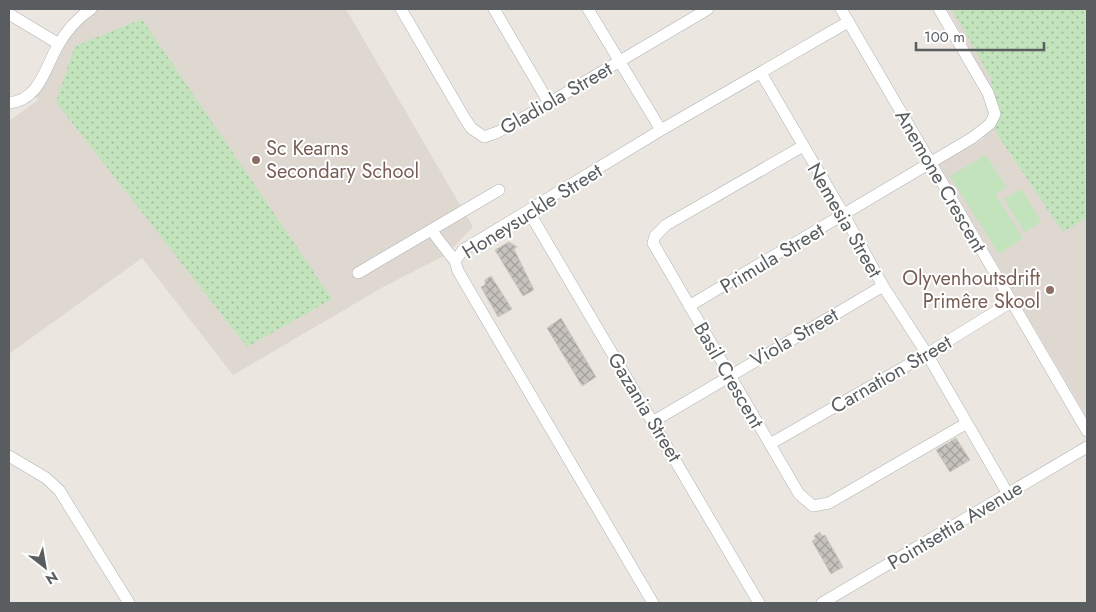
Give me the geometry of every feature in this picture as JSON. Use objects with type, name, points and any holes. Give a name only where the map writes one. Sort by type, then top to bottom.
[{"type":"street","points":[[9,103],[19,101],[32,94],[42,79],[59,44],[74,22],[91,9]]},
{"type":"street","name":"Gladiola Street","points":[[401,9],[464,117],[478,134],[484,136],[491,135],[549,104],[708,9]]},
{"type":"street","points":[[494,9],[549,104]]},
{"type":"street","points":[[588,9],[662,130]]},
{"type":"street","name":"Anemone Crescent","points":[[841,9],[1087,430]]},
{"type":"street","name":"Primula Street","points":[[689,306],[983,131],[990,124],[995,114],[988,93],[940,9]]},
{"type":"street","points":[[9,14],[59,44]]},
{"type":"street","name":"Honeysuckle Street","points":[[653,603],[458,271],[456,261],[463,250],[529,212],[662,130],[848,22]]},
{"type":"street","name":"Nemesia Street","points":[[760,73],[844,214],[883,286],[927,354],[1008,494]]},
{"type":"street","name":"Basil Crescent","points":[[803,146],[666,225],[655,236],[653,243],[657,251],[728,375],[799,494],[805,501],[818,507],[829,503],[967,424]]},
{"type":"street","points":[[358,273],[499,190]]},
{"type":"street","name":"Gazania Street","points":[[529,212],[654,421],[759,603]]},
{"type":"street","points":[[431,230],[456,261]]},
{"type":"street","name":"Viola Street","points":[[654,421],[728,375],[883,286]]},
{"type":"street","name":"Carnation Street","points":[[770,444],[927,354],[1011,302]]},
{"type":"street","name":"Pointsettia Avenue","points":[[822,603],[1087,447]]},
{"type":"street","points":[[9,456],[46,478],[59,490],[129,603]]},
{"type":"shaded area","name":"Sc Kearns Secondary School","points":[[91,9],[346,9],[473,227],[446,255],[385,286],[233,375],[142,258],[9,354],[9,121],[38,100],[33,92],[58,42]]},
{"type":"shaded area","name":"Olyvenhoutsdrift Primêre Skool","points":[[947,9],[1087,9],[1087,418],[938,163],[983,139],[993,102],[969,48]]},
{"type":"green space","points":[[952,9],[1087,9],[1087,218],[1063,232],[995,131],[991,78]]},
{"type":"green space","points":[[142,19],[332,299],[247,347],[56,102],[75,46]]},
{"type":"green space","points":[[986,155],[1006,187],[995,194],[1023,238],[999,254],[950,176]]},
{"type":"green space","points":[[1022,189],[1041,222],[1024,232],[1004,199]]},
{"type":"building","points":[[509,242],[517,247],[514,249],[534,290],[523,296],[495,250]]},
{"type":"building","points":[[491,276],[512,309],[498,317],[481,287],[485,285],[485,280]]},
{"type":"building","points":[[561,318],[596,377],[582,386],[547,328]]},
{"type":"building","points":[[956,438],[970,460],[950,472],[936,450]]},
{"type":"building","points":[[820,532],[822,536],[825,535],[843,567],[831,574],[812,541],[816,539],[814,536]]},
{"type":"place","name":"Sc Kearns Secondary School","points":[[256,160]]},
{"type":"place","name":"Olyvenhoutsdrift Primêre Skool","points":[[1050,290]]}]
